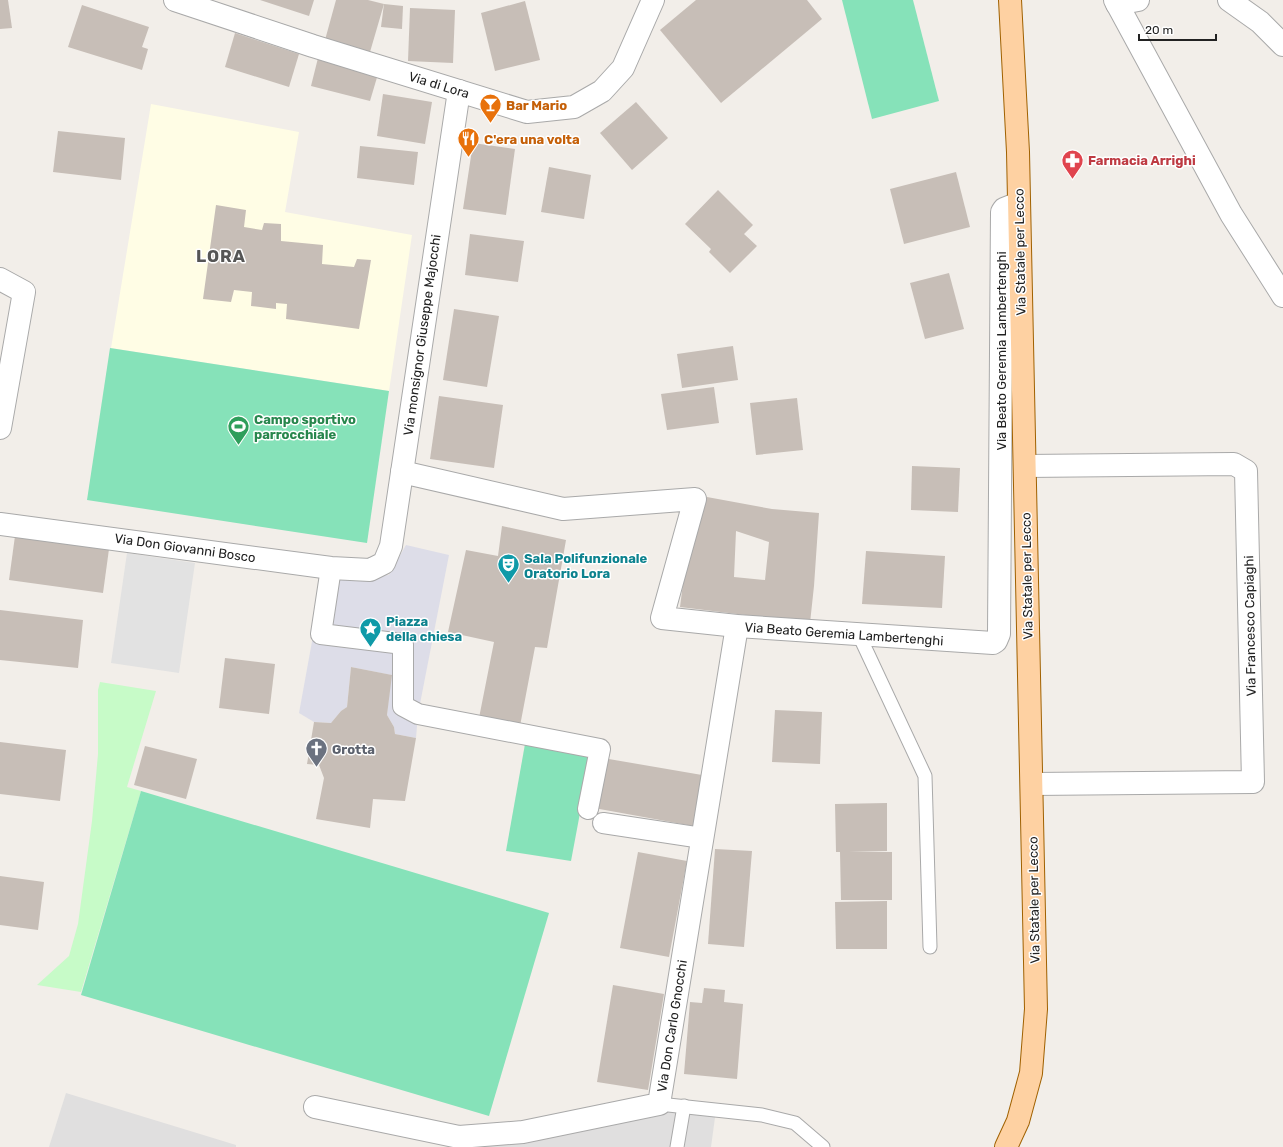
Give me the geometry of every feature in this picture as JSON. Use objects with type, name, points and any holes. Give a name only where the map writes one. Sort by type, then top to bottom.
[{"type":"main road","name":"Via Statale per Lecco","points":[[1006,1147],[1018,1121],[1031,1073],[1036,1009],[1018,152],[1010,0]]},
{"type":"street","name":"Via di Lora","points":[[175,0],[306,43],[527,112],[574,107],[602,91],[623,68],[653,0]]},
{"type":"street","points":[[1138,0],[1116,2],[1231,214],[1283,296]]},
{"type":"street","points":[[1229,0],[1260,22],[1283,44]]},
{"type":"street","name":"Via monsignor Giuseppe Majocchi","points":[[370,570],[384,563],[391,546],[458,91]]},
{"type":"street","name":"Via Beato Geremia Lambertenghi","points":[[402,472],[563,509],[695,499],[662,618],[737,626],[988,644],[996,641],[1000,634],[1002,212],[1004,209],[1019,203]]},
{"type":"street","points":[[0,279],[24,292],[0,428]]},
{"type":"street","name":"Via Francesco Capiaghi","points":[[1025,466],[1234,464],[1246,472],[1254,782],[1032,784]]},
{"type":"street","name":"Via Don Giovanni Bosco","points":[[0,524],[331,568],[370,570]]},
{"type":"street","points":[[331,568],[321,634],[403,644],[403,706],[418,714],[600,748],[588,809]]},
{"type":"street","name":"Via Don Carlo Gnocchi","points":[[315,1107],[459,1136],[523,1132],[659,1104],[737,626]]},
{"type":"street","points":[[602,823],[702,838]]},
{"type":"lane","points":[[859,635],[924,776],[930,947]]},
{"type":"lane","points":[[659,1104],[762,1115],[795,1123],[823,1147]]},
{"type":"lane","points":[[678,1147],[684,1106]]},
{"type":"shaded area","points":[[151,104],[299,132],[285,212],[412,235],[389,391],[111,348]]},
{"type":"shaded area","name":"Piazza della chiesa","points":[[406,545],[449,555],[418,714],[416,738],[395,734],[394,727],[387,715],[391,675],[351,667],[347,707],[341,711],[331,723],[314,722],[299,713],[323,581],[389,575]]},
{"type":"shaded area","points":[[127,553],[195,563],[179,673],[111,663]]},
{"type":"shaded area","points":[[66,1093],[236,1145],[236,1147],[49,1147]]},
{"type":"shaded area","points":[[716,1110],[711,1147],[460,1147],[611,1113]]},
{"type":"green space","points":[[842,0],[913,0],[939,101],[872,119]]},
{"type":"green space","name":"Campo sportivo parrocchiale","points":[[110,348],[389,391],[367,543],[87,500]]},
{"type":"green space","points":[[100,682],[156,691],[127,787],[141,791],[81,992],[37,985],[69,956],[78,924],[92,821],[98,754],[98,690]]},
{"type":"green space","points":[[525,744],[591,754],[571,861],[506,851]]},
{"type":"green space","points":[[141,791],[549,913],[489,1116],[81,995]]},
{"type":"building","points":[[0,0],[8,0],[12,28],[0,29]]},
{"type":"building","points":[[260,0],[314,0],[309,16]]},
{"type":"building","points":[[336,0],[368,0],[384,4],[370,52],[325,40]]},
{"type":"building","points":[[696,0],[807,0],[822,19],[721,103],[660,30]]},
{"type":"building","points":[[525,1],[540,60],[495,71],[481,13]]},
{"type":"building","points":[[384,4],[403,6],[402,29],[381,27]]},
{"type":"building","points":[[82,5],[149,27],[142,47],[148,49],[142,70],[68,47]]},
{"type":"building","points":[[410,8],[455,10],[453,63],[408,61]]},
{"type":"building","points":[[235,33],[299,54],[289,87],[225,67]]},
{"type":"building","points":[[318,58],[378,74],[370,101],[311,86]]},
{"type":"building","points":[[383,94],[432,102],[425,144],[377,136]]},
{"type":"building","points":[[636,102],[668,138],[632,170],[600,133]]},
{"type":"building","points":[[58,131],[125,138],[121,180],[53,172]]},
{"type":"building","points":[[473,143],[515,149],[506,215],[463,209]]},
{"type":"building","points":[[360,146],[418,152],[414,185],[357,178]]},
{"type":"building","points":[[549,167],[591,175],[584,219],[541,212]]},
{"type":"building","points":[[956,172],[970,227],[904,244],[890,189]]},
{"type":"building","points":[[718,190],[753,225],[744,234],[757,246],[730,273],[709,252],[711,249],[685,224]]},
{"type":"building","points":[[216,205],[246,210],[244,227],[262,230],[264,223],[281,224],[281,241],[323,245],[322,264],[354,267],[357,259],[371,260],[359,329],[286,319],[287,304],[276,303],[276,309],[251,306],[252,292],[234,290],[231,302],[203,299]]},
{"type":"building","points":[[470,234],[524,241],[518,282],[465,275]]},
{"type":"building","points":[[949,273],[964,329],[925,339],[910,283]]},
{"type":"building","points":[[454,309],[499,316],[487,387],[443,380]]},
{"type":"building","points":[[733,346],[738,380],[682,388],[677,354]]},
{"type":"building","points":[[714,387],[719,423],[667,430],[661,394]]},
{"type":"building","points":[[439,396],[503,405],[494,468],[430,459]]},
{"type":"building","points":[[797,398],[803,450],[756,455],[750,403]]},
{"type":"building","points":[[912,466],[960,468],[958,512],[911,510]]},
{"type":"building","points":[[707,497],[772,509],[819,513],[810,623],[680,607],[690,529]],"holes":[[[736,531],[769,542],[765,580],[734,577]]]},
{"type":"building","points":[[502,526],[566,540],[547,648],[535,647],[520,726],[479,718],[494,642],[448,632],[466,550],[498,556]]},
{"type":"building","points":[[15,536],[109,549],[103,593],[9,580]]},
{"type":"building","points":[[866,551],[945,556],[942,608],[862,604]]},
{"type":"building","points":[[0,610],[83,620],[78,668],[0,660]]},
{"type":"building","points":[[225,658],[275,664],[269,714],[219,708]]},
{"type":"building","points":[[351,667],[392,675],[387,715],[394,727],[395,734],[416,738],[405,801],[373,799],[370,828],[316,819],[324,778],[319,765],[307,764],[314,722],[331,723],[341,711],[347,707]]},
{"type":"building","points":[[775,710],[822,712],[820,764],[772,762]]},
{"type":"building","points":[[0,742],[66,750],[60,801],[0,794]]},
{"type":"building","points":[[145,746],[197,759],[186,799],[134,785]]},
{"type":"building","points":[[603,758],[702,775],[693,826],[594,808]]},
{"type":"building","points":[[887,803],[887,851],[849,852],[892,852],[892,900],[841,900],[840,852],[836,852],[835,804]]},
{"type":"building","points":[[715,849],[752,851],[744,947],[708,944]]},
{"type":"building","points":[[638,852],[687,861],[669,957],[620,948]]},
{"type":"building","points":[[0,876],[44,882],[38,930],[0,925]]},
{"type":"building","points":[[887,901],[887,949],[836,949],[835,902]]},
{"type":"building","points":[[613,985],[664,994],[648,1090],[597,1082]]},
{"type":"building","points":[[704,988],[725,990],[724,1002],[743,1004],[737,1079],[684,1074],[690,1002],[702,1003]]},
{"type":"place","name":"Bar Mario","points":[[490,124]]},
{"type":"place","name":"C'era una volta","points":[[469,158]]},
{"type":"place","name":"Farmacia Arrighi","points":[[1073,180]]},
{"type":"place","name":"Campo sportivo parrocchiale","points":[[238,446]]},
{"type":"place","name":"Sala Polifunzionale Oratorio Lora","points":[[509,584]]},
{"type":"place","name":"Piazza della chiesa","points":[[371,648]]},
{"type":"place","name":"Grotta","points":[[317,768]]},
{"type":"district","name":"LORA","points":[[221,256]]}]
